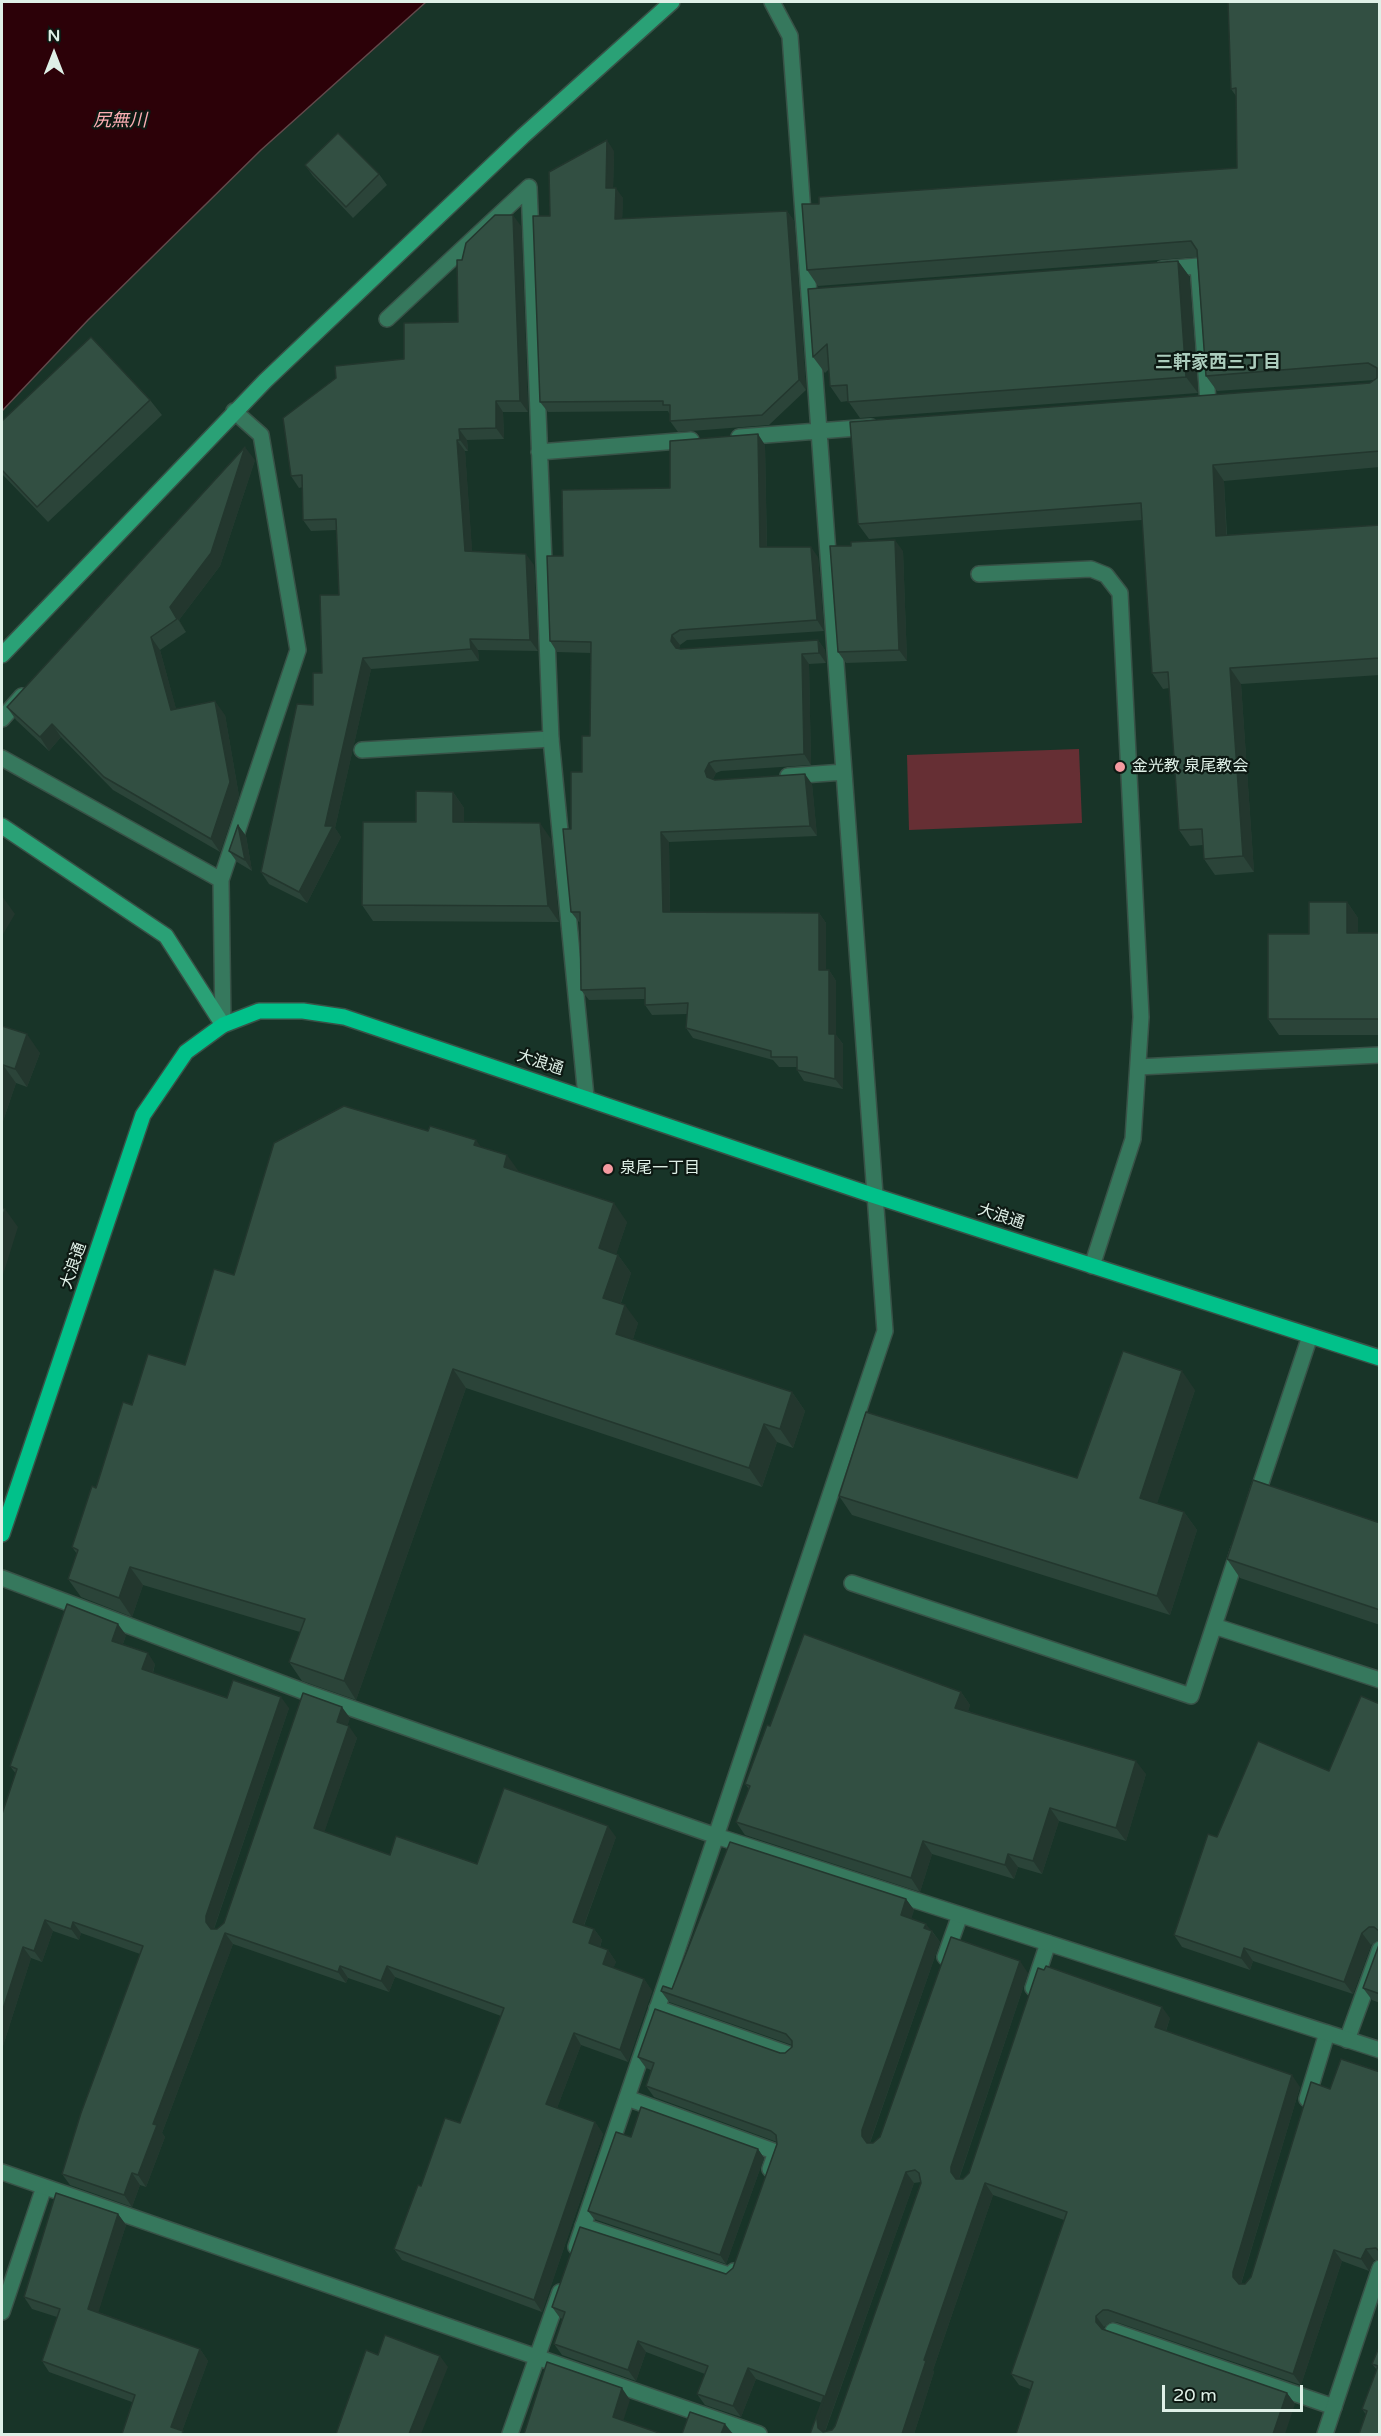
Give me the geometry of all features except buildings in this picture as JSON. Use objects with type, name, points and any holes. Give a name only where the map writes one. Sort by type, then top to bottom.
[{"type":"main road","name":"大浪通","points":[[2,1534],[143,1115],[186,1052],[223,1025],[259,1011],[303,1011],[344,1017],[875,1196],[1380,1358]]},
{"type":"street","points":[[2,655],[234,411],[523,136],[672,2]]},
{"type":"street","points":[[571,2259],[717,1836],[885,1331],[844,772],[828,640],[815,296],[790,36],[772,2]]},
{"type":"street","points":[[387,319],[529,187],[551,739],[586,1097]]},
{"type":"street","points":[[1151,270],[1198,266],[1208,402]]},
{"type":"street","points":[[223,1025],[221,880],[298,650],[261,435],[234,411]]},
{"type":"street","points":[[725,438],[889,425]]},
{"type":"street","points":[[247,451],[261,435]]},
{"type":"street","points":[[539,452],[702,440]]},
{"type":"street","points":[[979,574],[1091,569],[1106,575],[1120,593],[1141,1017],[1133,1139],[1092,1266]]},
{"type":"street","points":[[2,718],[33,684]]},
{"type":"street","points":[[362,750],[551,739]]},
{"type":"street","points":[[2,758],[221,880]]},
{"type":"street","points":[[777,777],[844,772]]},
{"type":"street","points":[[2,826],[166,936],[223,1025]]},
{"type":"street","points":[[1138,1067],[1380,1055]]},
{"type":"street","points":[[1251,1514],[1310,1336]]},
{"type":"street","points":[[852,1583],[1191,1696],[1244,1537]]},
{"type":"street","points":[[2,1578],[303,1698],[717,1836],[1380,2050]]},
{"type":"street","points":[[1214,1626],[1380,1680]]},
{"type":"street","points":[[941,1969],[960,1915]]},
{"type":"street","points":[[1029,2000],[1048,1943]]},
{"type":"street","points":[[1347,2040],[1380,1949]]},
{"type":"street","points":[[657,2008],[791,2055]]},
{"type":"street","points":[[1303,2110],[1327,2034]]},
{"type":"street","points":[[627,2098],[776,2152],[764,2186]]},
{"type":"street","points":[[2,2172],[759,2434]]},
{"type":"street","points":[[2,2312],[44,2187]]},
{"type":"street","points":[[583,2226],[732,2276],[740,2253]]},
{"type":"street","points":[[1325,2434],[1380,2268]]},
{"type":"street","points":[[510,2434],[564,2281]]},
{"type":"street","points":[[1113,2331],[1334,2407]]},
{"type":"shaded area","points":[[1079,749],[1082,823],[909,830],[907,755]]},
{"type":"water","name":"尻無川","points":[[2,2],[426,2],[261,150],[88,320],[2,411]]},
{"type":"place","name":"金光教 泉尾教会","points":[[1120,767]]},
{"type":"place","name":"泉尾一丁目","points":[[608,1169]]},
{"type":"district","name":"三軒家西三丁目","points":[[1218,363]]}]
